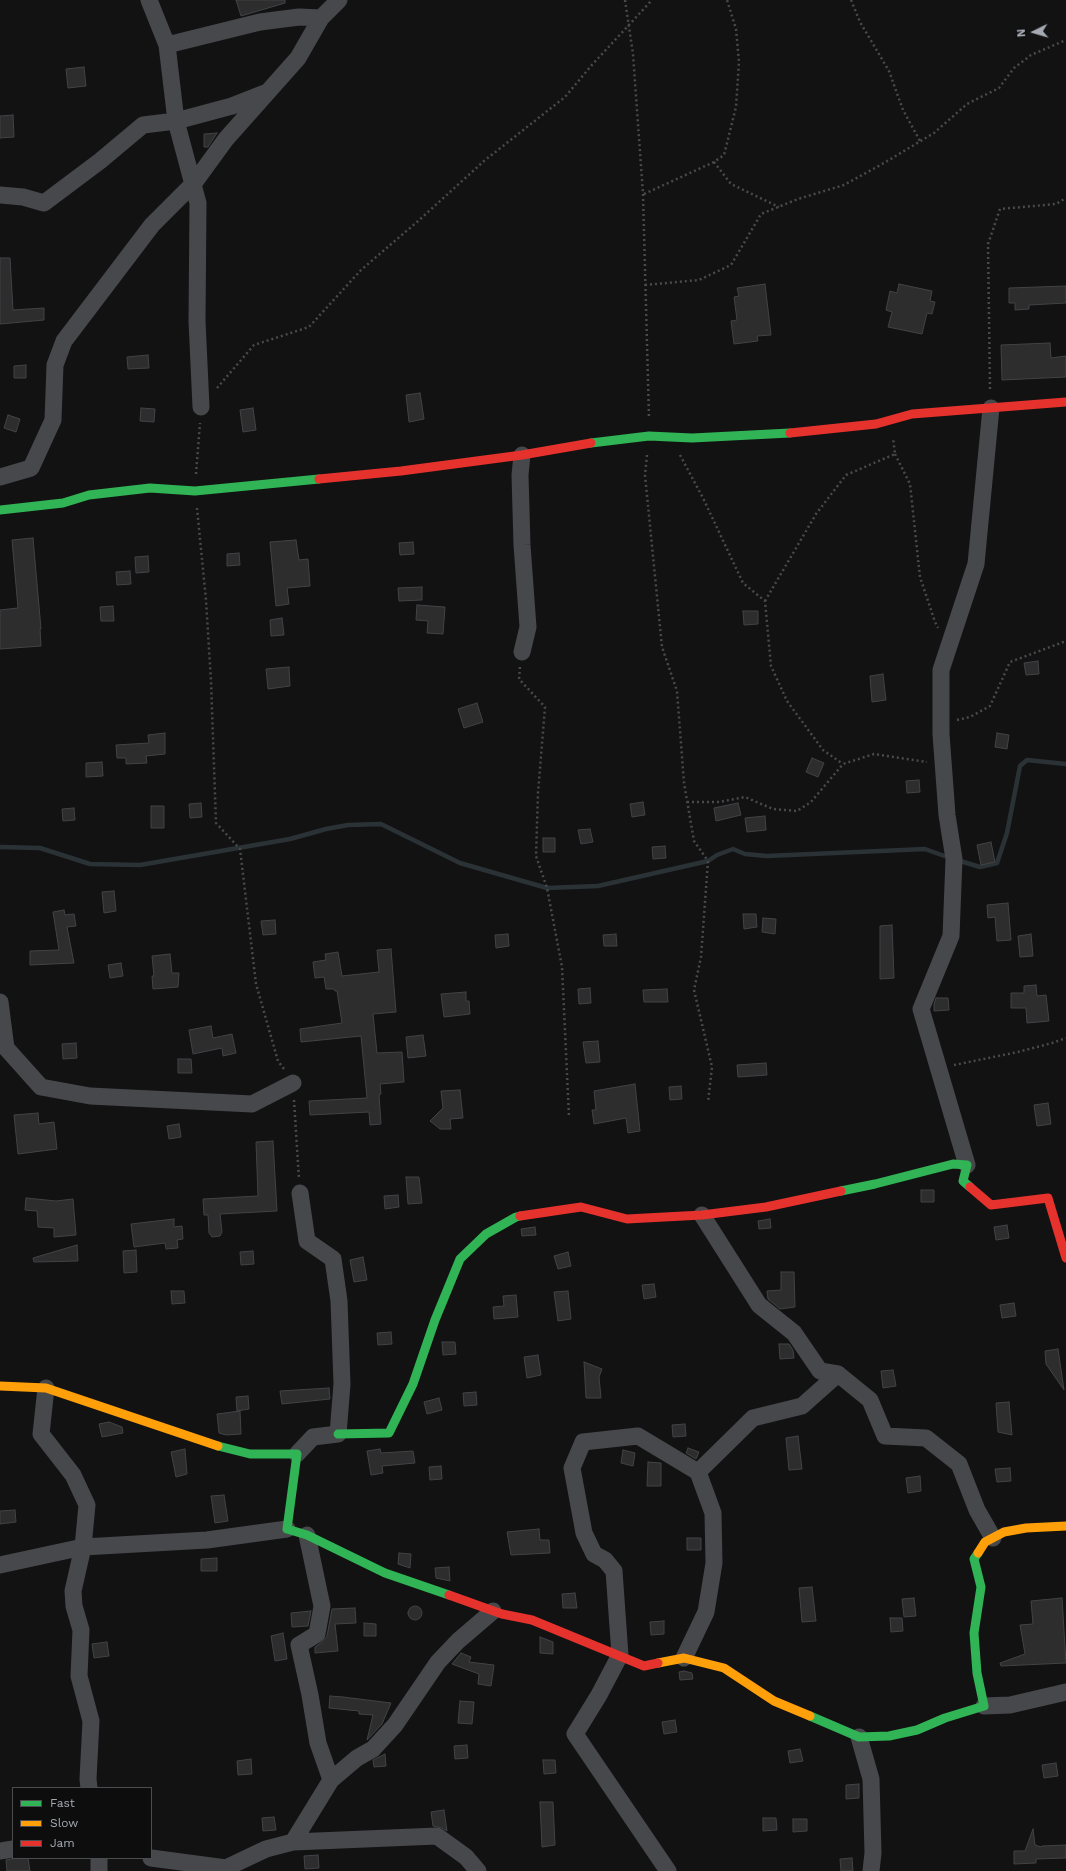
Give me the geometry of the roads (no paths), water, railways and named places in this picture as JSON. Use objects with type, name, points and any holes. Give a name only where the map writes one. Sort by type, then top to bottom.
[{"type":"street","points":[[149,0],[167,45],[176,122],[194,182],[198,203],[197,321],[200,406]]},
{"type":"street","points":[[0,478],[31,468],[53,420],[55,365],[64,341],[152,225],[194,182],[226,139],[298,58],[320,18],[339,0]]},
{"type":"street","points":[[167,45],[260,22],[299,17],[320,18]]},
{"type":"street","points":[[0,195],[23,197],[44,203],[100,161],[143,125],[176,122],[232,106],[268,92]]},
{"type":"street","points":[[0,510],[63,503],[89,495],[150,488],[195,492],[401,470],[522,455],[610,440],[649,436],[692,438],[779,434],[876,424],[912,414],[1066,402]]},
{"type":"street","points":[[991,408],[976,564],[941,670],[943,765],[947,815],[954,859],[951,936],[921,1009],[967,1165],[963,1181],[991,1205],[1048,1198],[1066,1258]]},
{"type":"street","points":[[522,455],[520,483],[528,627],[522,652]]},
{"type":"street","points":[[0,1002],[6,1048],[41,1088],[90,1096],[252,1104],[293,1083]]},
{"type":"street","points":[[287,1529],[297,1454],[313,1437],[338,1434],[389,1433],[413,1384],[435,1320],[460,1259],[486,1234],[516,1217],[581,1207],[627,1219],[702,1215],[766,1207],[792,1200],[875,1184],[953,1164],[967,1165]]},
{"type":"street","points":[[300,1193],[307,1241],[333,1259],[339,1301],[341,1377],[338,1434]]},
{"type":"street","points":[[702,1215],[759,1305],[794,1333],[820,1371],[838,1374],[870,1400],[885,1436],[926,1438],[959,1464],[977,1510],[993,1538]]},
{"type":"street","points":[[698,1472],[753,1418],[802,1406],[838,1374]]},
{"type":"street","points":[[0,1386],[46,1388],[222,1447],[250,1454],[297,1454]]},
{"type":"street","points":[[46,1388],[41,1434],[73,1475],[87,1506],[83,1547],[73,1591],[74,1606],[81,1630],[78,1676],[91,1721],[89,1787]]},
{"type":"street","points":[[668,1871],[575,1734],[599,1695],[620,1655],[614,1570],[604,1560],[594,1554],[584,1533],[572,1468],[584,1442],[638,1436],[698,1472],[713,1513],[714,1563],[706,1612],[684,1658]]},
{"type":"street","points":[[984,1706],[976,1673],[974,1633],[981,1587],[974,1559],[985,1542],[1004,1532],[1026,1528],[1066,1526]]},
{"type":"street","points":[[0,1565],[83,1547],[207,1540],[287,1529],[307,1535],[385,1573],[493,1611],[532,1620],[644,1666],[684,1658],[724,1668],[774,1701],[859,1737],[889,1736],[917,1730],[945,1718],[984,1706],[1010,1705],[1066,1692]]},
{"type":"street","points":[[307,1535],[322,1606],[317,1634],[299,1645],[310,1695],[318,1743],[331,1780]]},
{"type":"street","points":[[293,1842],[331,1780],[357,1758],[373,1749],[395,1725],[438,1662],[458,1641],[493,1611]]},
{"type":"street","points":[[859,1737],[871,1779],[873,1853],[871,1871]]},
{"type":"street","points":[[152,1858],[226,1868],[241,1866],[266,1849],[293,1842],[437,1836],[466,1857],[478,1871]]},
{"type":"street","points":[[0,1851],[12,1849]]},
{"type":"street","points":[[99,1859],[99,1871]]},
{"type":"waterway","points":[[957,860],[980,867],[997,863],[1007,833],[1020,766],[1027,760],[1066,764]]},
{"type":"waterway","points":[[0,847],[40,848],[90,864],[140,865],[290,839],[326,829],[348,825],[381,824],[460,863],[547,888],[598,886],[708,861],[717,855],[733,849],[745,854],[767,856],[925,849],[950,858]]}]
